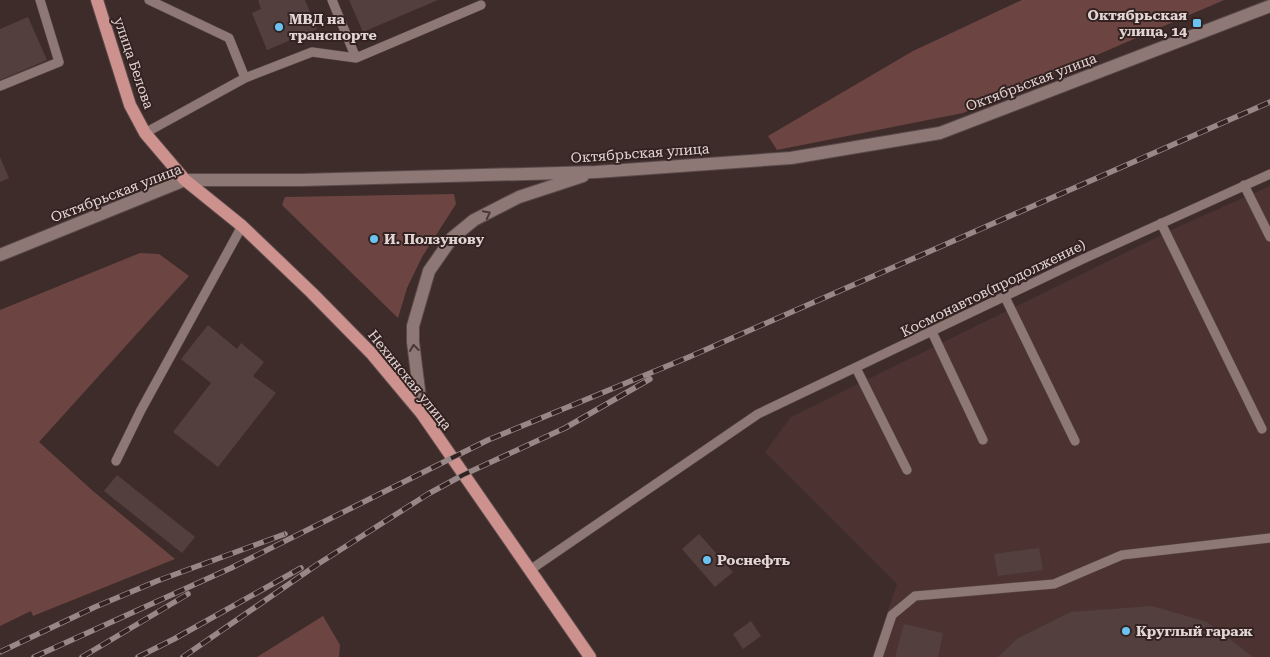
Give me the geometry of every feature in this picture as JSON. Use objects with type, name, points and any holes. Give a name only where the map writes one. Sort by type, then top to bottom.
[{"type":"main road","name":"улица Белова","points":[[97,0],[130,105],[145,133],[185,180]]},
{"type":"main road","name":"Октябрьская улица","points":[[0,255],[185,180],[301,180],[596,172],[791,158],[940,133],[1270,6]]},
{"type":"main road","points":[[422,414],[413,326],[429,271],[452,238],[474,220],[519,197],[596,172]]},
{"type":"main road","name":"Нехинская улица","points":[[185,180],[242,226],[371,353],[422,414],[590,657]]},
{"type":"lane","points":[[0,86],[59,62],[40,0]]},
{"type":"lane","points":[[149,0],[229,38],[245,78]]},
{"type":"lane","points":[[332,0],[356,58]]},
{"type":"lane","points":[[145,133],[245,78],[312,52],[356,58],[482,5]]},
{"type":"lane","name":"Космонавтов(продолжение)","points":[[530,570],[758,414],[1270,174]]},
{"type":"lane","points":[[1244,185],[1270,237]]},
{"type":"lane","points":[[1162,223],[1262,429]]},
{"type":"lane","points":[[116,461],[141,410],[242,226]]},
{"type":"lane","points":[[1005,298],[1075,441]]},
{"type":"lane","points":[[932,332],[983,440]]},
{"type":"lane","points":[[856,368],[907,470]]},
{"type":"lane","points":[[878,657],[892,615],[915,596],[1054,584],[1122,554],[1270,538]]},
{"type":"shaded area","points":[[1022,0],[1224,0],[963,113],[777,150],[768,136],[913,51]]},
{"type":"shaded area","points":[[1270,186],[1270,657],[872,657],[897,584],[765,452],[791,417],[1180,226]]},
{"type":"shaded area","points":[[454,194],[456,204],[422,257],[407,288],[398,318],[282,205],[285,197]]},
{"type":"shaded area","points":[[140,253],[159,254],[189,276],[39,442],[93,491],[175,559],[33,616],[31,611],[0,626],[0,310]]},
{"type":"shaded area","points":[[323,616],[340,645],[339,657],[257,657]]},
{"type":"building","points":[[258,0],[305,0],[317,29],[267,50],[252,13],[261,9]]},
{"type":"building","points":[[349,0],[438,0],[363,32]]},
{"type":"building","points":[[28,17],[47,60],[0,80],[0,29]]},
{"type":"building","points":[[0,157],[9,178],[0,182]]},
{"type":"building","points":[[208,325],[237,349],[241,343],[264,362],[253,376],[276,393],[218,467],[173,432],[211,383],[181,359]]},
{"type":"building","points":[[117,475],[195,537],[182,553],[104,491]]},
{"type":"building","points":[[699,534],[733,572],[715,587],[682,549]]},
{"type":"building","points":[[1039,548],[1043,570],[998,576],[994,554]]},
{"type":"building","name":"Круглый гараж","points":[[1152,606],[1207,622],[1253,657],[998,657],[1017,639],[1071,612]]},
{"type":"building","points":[[751,621],[761,636],[743,649],[733,634]]},
{"type":"building","points":[[904,624],[943,633],[938,657],[895,657]]},
{"type":"railway","points":[[34,657],[231,568],[488,440],[689,357],[1270,102]]},
{"type":"railway","points":[[183,657],[318,564],[428,494],[463,475],[565,428],[650,379]]},
{"type":"railway","points":[[0,652],[95,607],[157,581],[285,534]]},
{"type":"railway","points":[[138,657],[301,568]]},
{"type":"railway","points":[[82,657],[188,594]]},
{"type":"place","name":"Октябрьская улица, 14","points":[[1197,23]]},
{"type":"place","name":"МВД на транспорте","points":[[279,27]]},
{"type":"place","name":"И. Ползунову","points":[[374,239]]},
{"type":"place","name":"Роснефть","points":[[707,560]]},
{"type":"place","name":"Круглый гараж","points":[[1126,631]]}]
